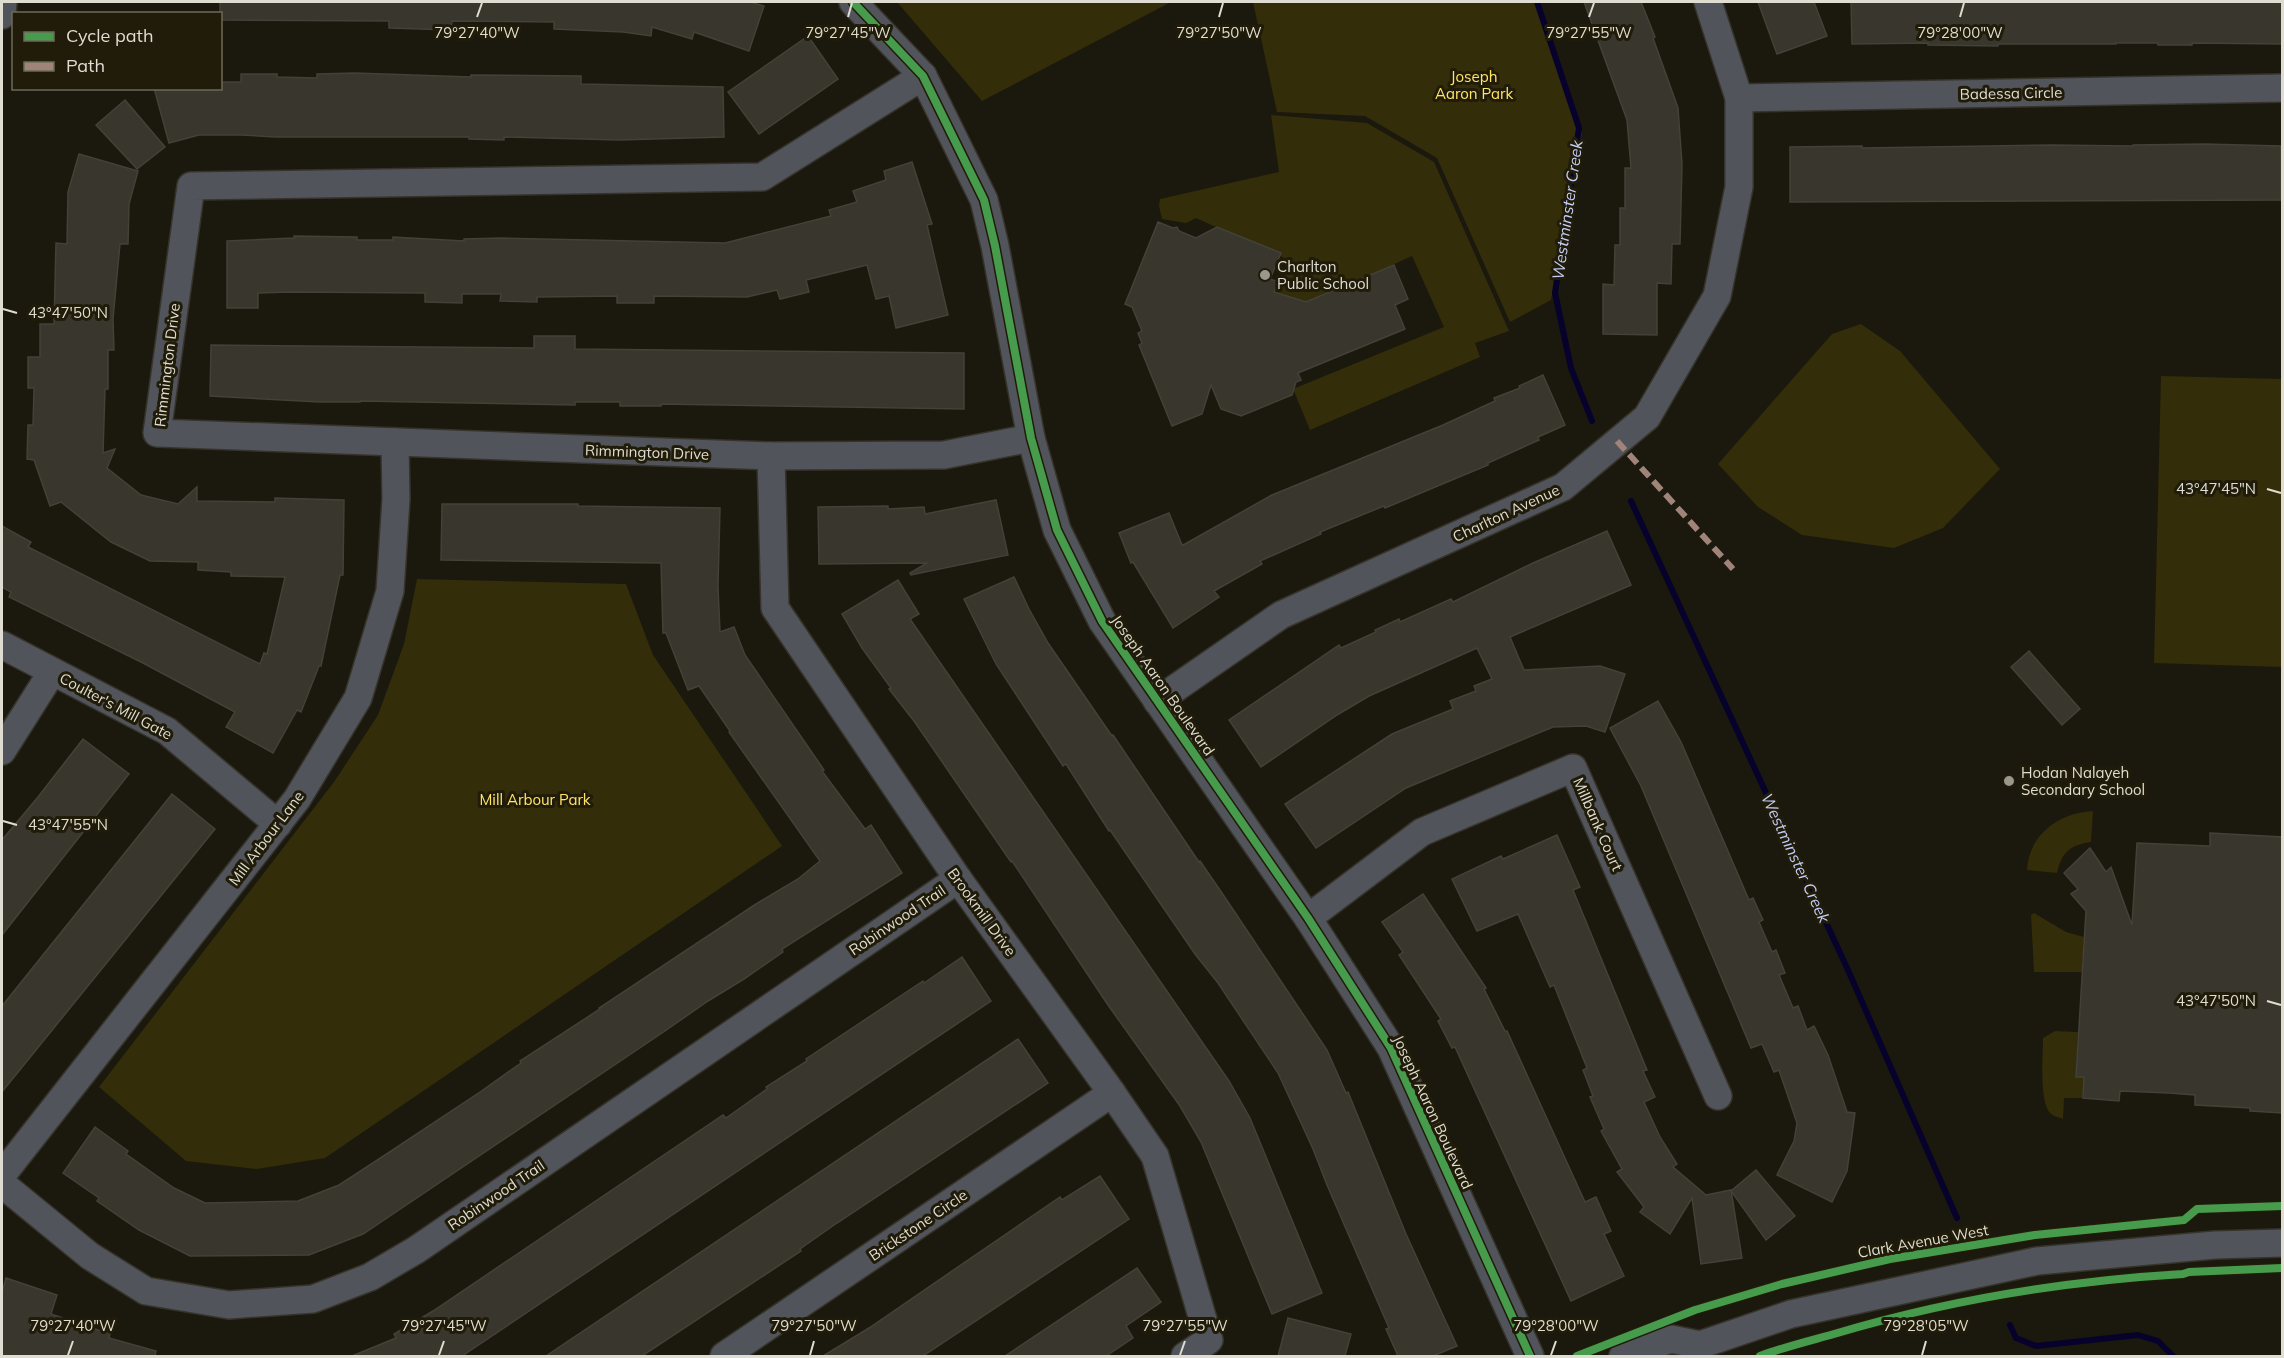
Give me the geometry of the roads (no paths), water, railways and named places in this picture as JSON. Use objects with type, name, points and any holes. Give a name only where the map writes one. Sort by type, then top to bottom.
[{"type":"street","points":[[2,15],[3,2]]},
{"type":"street","name":"Joseph Aaron Boulevard","points":[[854,2],[923,76],[984,200],[995,246],[1031,438],[1057,530],[1101,621],[1308,918],[1391,1048],[1530,1356]]},
{"type":"street","name":"Charlton Avenue","points":[[1157,700],[1281,615],[1563,487],[1647,417],[1717,296],[1740,187],[1739,98],[1708,2]]},
{"type":"street","name":"Rimmington Drive","points":[[923,76],[762,177],[191,186],[157,433],[771,456],[944,454],[1031,438]]},
{"type":"street","name":"Badessa Circle","points":[[1739,98],[2283,88]]},
{"type":"street","name":"Mill Arbour Lane","points":[[2,1175],[297,799],[358,698],[390,591],[396,500],[395,442]]},
{"type":"street","name":"Brookmill Drive","points":[[771,456],[775,608],[958,879],[1155,1156],[1209,1340],[1185,1356]]},
{"type":"street","name":"Coulter's Mill Gate","points":[[2,645],[167,730],[278,824]]},
{"type":"street","points":[[2,751],[52,672]]},
{"type":"street","name":"Millbank Court","points":[[1308,918],[1422,832],[1573,768],[1718,1096]]},
{"type":"street","name":"Robinwood Trail","points":[[2,1185],[90,1256],[146,1291],[229,1305],[313,1299],[370,1277],[416,1250],[958,879]]},
{"type":"street","name":"Brickstone Circle","points":[[724,1356],[1112,1093]]},
{"type":"street","points":[[1623,1356],[1671,1339],[1696,1351],[1791,1314],[2037,1261],[2221,1244],[2283,1243]]},
{"type":"waterway","name":"Westminster Creek","points":[[1537,2],[1579,128],[1555,293],[1571,368],[1592,421]]},
{"type":"waterway","name":"Westminster Creek","points":[[1631,501],[1848,970],[1957,1218]]},
{"type":"waterway","name":"Westminster Creek","points":[[2010,1325],[2016,1338],[2036,1346],[2138,1335],[2158,1341],[2173,1356]]},
{"type":"place","name":"Charlton Public School","points":[[1265,275]]},
{"type":"place","name":"Hodan Nalayeh Secondary School","points":[[2009,781]]},
{"type":"park label","name":"Joseph Aaron Park","points":[[1474,84]]},
{"type":"park label","name":"Mill Arbour Park","points":[[535,799]]}]
